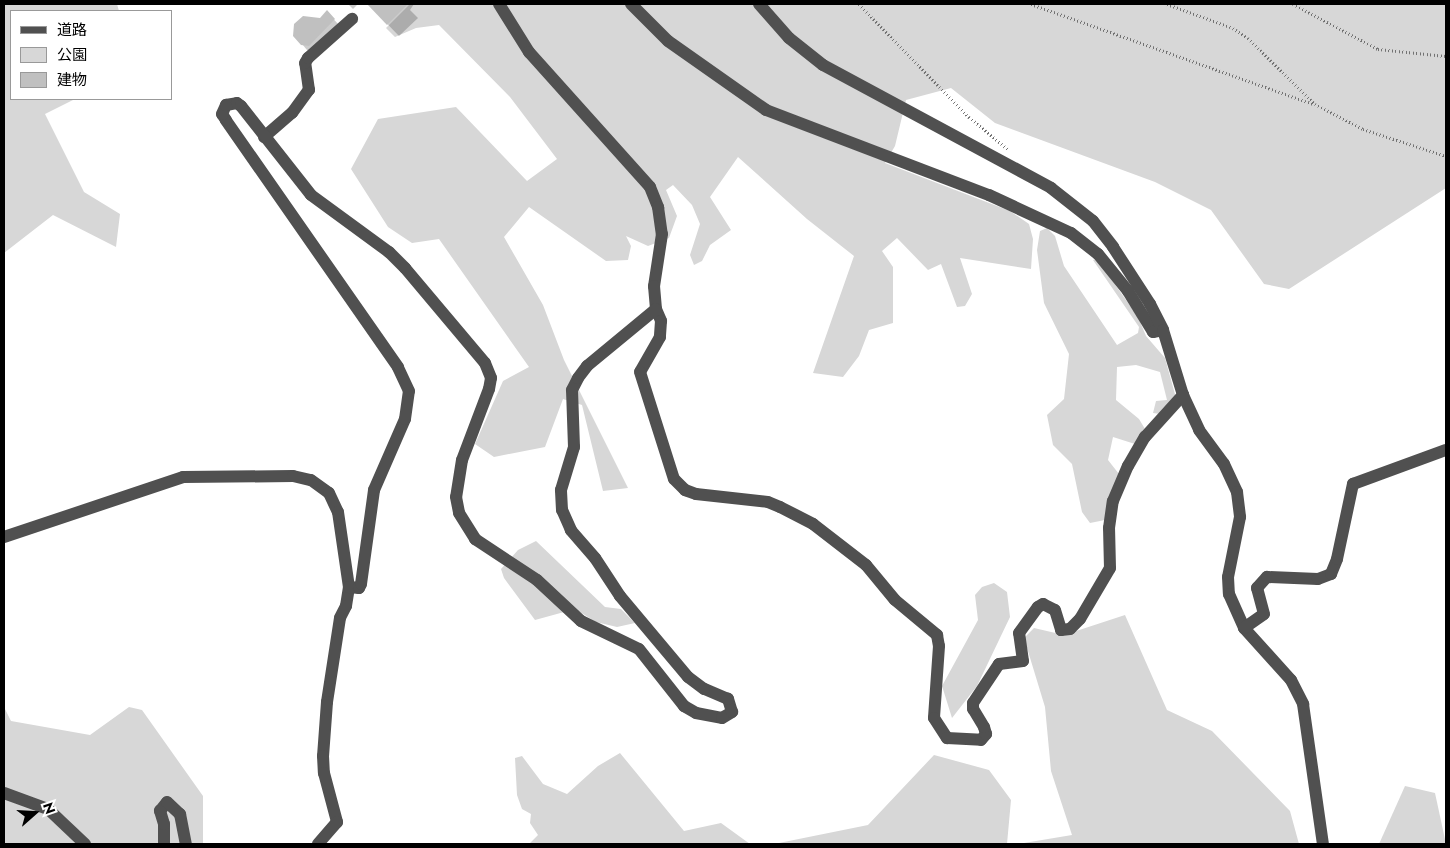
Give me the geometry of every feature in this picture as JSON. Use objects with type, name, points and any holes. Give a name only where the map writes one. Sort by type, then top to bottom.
[{"type":"street","points":[[499,4],[529,52],[650,187],[658,207],[662,234],[654,286],[656,308],[661,321],[660,337],[640,372],[674,479],[685,490],[696,494],[768,502],[780,507],[813,524],[860,559],[895,600],[924,622],[937,635],[939,646],[934,718],[947,738],[974,742],[982,740],[986,734],[984,727],[975,714],[973,703],[999,664],[1023,661],[1019,633],[1038,607],[1044,604],[1055,610],[1061,630],[1070,629],[1080,619],[1110,568],[1110,528],[1113,501],[1128,466],[1145,437],[1183,395]]},
{"type":"street","points":[[631,4],[668,41],[766,110],[989,195],[1071,233],[1098,254],[1128,292],[1153,332],[1163,330]]},
{"type":"street","points":[[759,4],[789,38],[823,64],[1031,176],[1093,221],[1119,255],[1163,330],[1183,395],[1199,430],[1224,464],[1237,492],[1240,516],[1228,577],[1229,594],[1244,628],[1291,680],[1303,704],[1324,844]]},
{"type":"street","points":[[264,137],[292,113],[309,90],[305,63],[308,58],[352,19]]},
{"type":"street","points":[[349,587],[359,588],[361,584],[374,490],[405,419],[409,391],[398,367],[226,120],[222,108],[237,103],[311,195],[383,248],[405,268],[489,370],[489,389],[462,460],[456,497],[459,513],[475,539],[537,580],[581,621],[639,649],[684,706],[696,713],[722,718],[732,712],[728,699],[704,689],[688,676],[620,596],[595,558],[571,530],[562,510],[561,490],[574,447],[572,390],[587,366],[656,308]]},
{"type":"street","points":[[1244,628],[1264,614],[1257,588],[1267,577],[1318,579],[1331,574],[1337,559],[1352,484],[1446,450]]},
{"type":"street","points":[[4,538],[176,478],[293,476],[321,485],[334,501],[349,587],[346,606],[340,618],[328,692],[323,756],[324,774],[337,822],[318,844]]},
{"type":"street","points":[[4,793],[48,810],[85,844]]},
{"type":"street","points":[[164,844],[166,834],[160,811],[167,802],[180,814],[186,844]]},
{"type":"path","points":[[859,4],[969,117],[1011,152]]},
{"type":"path","points":[[1032,4],[1315,104],[1363,129],[1446,156]]},
{"type":"path","points":[[1167,4],[1233,28],[1248,38],[1315,104]]},
{"type":"path","points":[[1293,4],[1322,16],[1359,42],[1378,50],[1446,56]]},
{"type":"green space","points":[[4,4],[117,4],[119,10],[10,10],[10,100],[73,100],[45,114],[84,192],[120,214],[116,247],[53,215],[4,253]]},
{"type":"green space","points":[[410,4],[1446,4],[1446,188],[1289,289],[1264,284],[1211,210],[1155,182],[995,123],[951,88],[906,100],[895,146],[885,163],[1010,211],[1029,224],[1033,239],[1031,269],[960,258],[972,294],[965,306],[957,307],[941,264],[928,270],[897,238],[882,251],[893,267],[893,323],[869,330],[859,356],[843,377],[813,373],[854,256],[807,219],[738,157],[710,197],[731,230],[710,245],[702,261],[694,265],[690,255],[700,224],[692,205],[673,185],[666,190],[677,216],[669,238],[648,246],[626,236],[631,246],[628,260],[606,261],[529,207],[504,237],[543,305],[564,360],[628,488],[603,491],[582,405],[563,399],[545,447],[494,457],[475,444],[503,381],[529,367],[439,239],[412,243],[388,227],[351,169],[378,119],[456,107],[527,181],[557,159],[510,97],[439,25],[416,28],[395,37],[386,28]]},
{"type":"green space","points":[[1047,228],[1055,236],[1064,266],[1117,345],[1138,333],[1139,327],[1093,260],[1097,259],[1138,317],[1146,336],[1165,358],[1176,398],[1160,414],[1153,413],[1156,401],[1167,400],[1160,372],[1136,365],[1117,367],[1116,400],[1139,419],[1145,429],[1135,444],[1113,437],[1108,460],[1119,474],[1105,520],[1090,523],[1082,512],[1072,464],[1053,445],[1047,415],[1064,399],[1069,354],[1044,303],[1037,250],[1040,231]]},
{"type":"green space","points":[[536,541],[605,607],[621,609],[635,623],[617,627],[596,622],[575,609],[535,620],[504,578],[501,569],[518,550]]},
{"type":"green space","points":[[994,583],[1007,592],[1010,617],[977,686],[952,718],[942,686],[978,620],[975,595],[982,587]]},
{"type":"green space","points":[[1125,615],[1167,710],[1212,731],[1290,811],[1299,844],[1018,844],[1072,835],[1051,771],[1045,707],[1024,638],[1034,628],[1064,635]]},
{"type":"green space","points":[[4,707],[11,721],[90,735],[129,707],[142,710],[203,796],[203,844],[4,844]]},
{"type":"green space","points":[[620,753],[684,831],[721,823],[750,844],[529,844],[538,835],[530,823],[531,814],[522,809],[517,795],[515,758],[522,756],[543,784],[567,794],[598,766]]},
{"type":"green space","points":[[934,755],[989,770],[1011,800],[1007,844],[774,844],[868,825]]},
{"type":"green space","points":[[1405,786],[1435,793],[1446,844],[1379,844]]},
{"type":"building","points":[[367,4],[408,4],[387,25]]},
{"type":"building","points":[[327,10],[335,19],[309,46],[301,45],[293,36],[294,24],[303,16],[320,18]]}]
